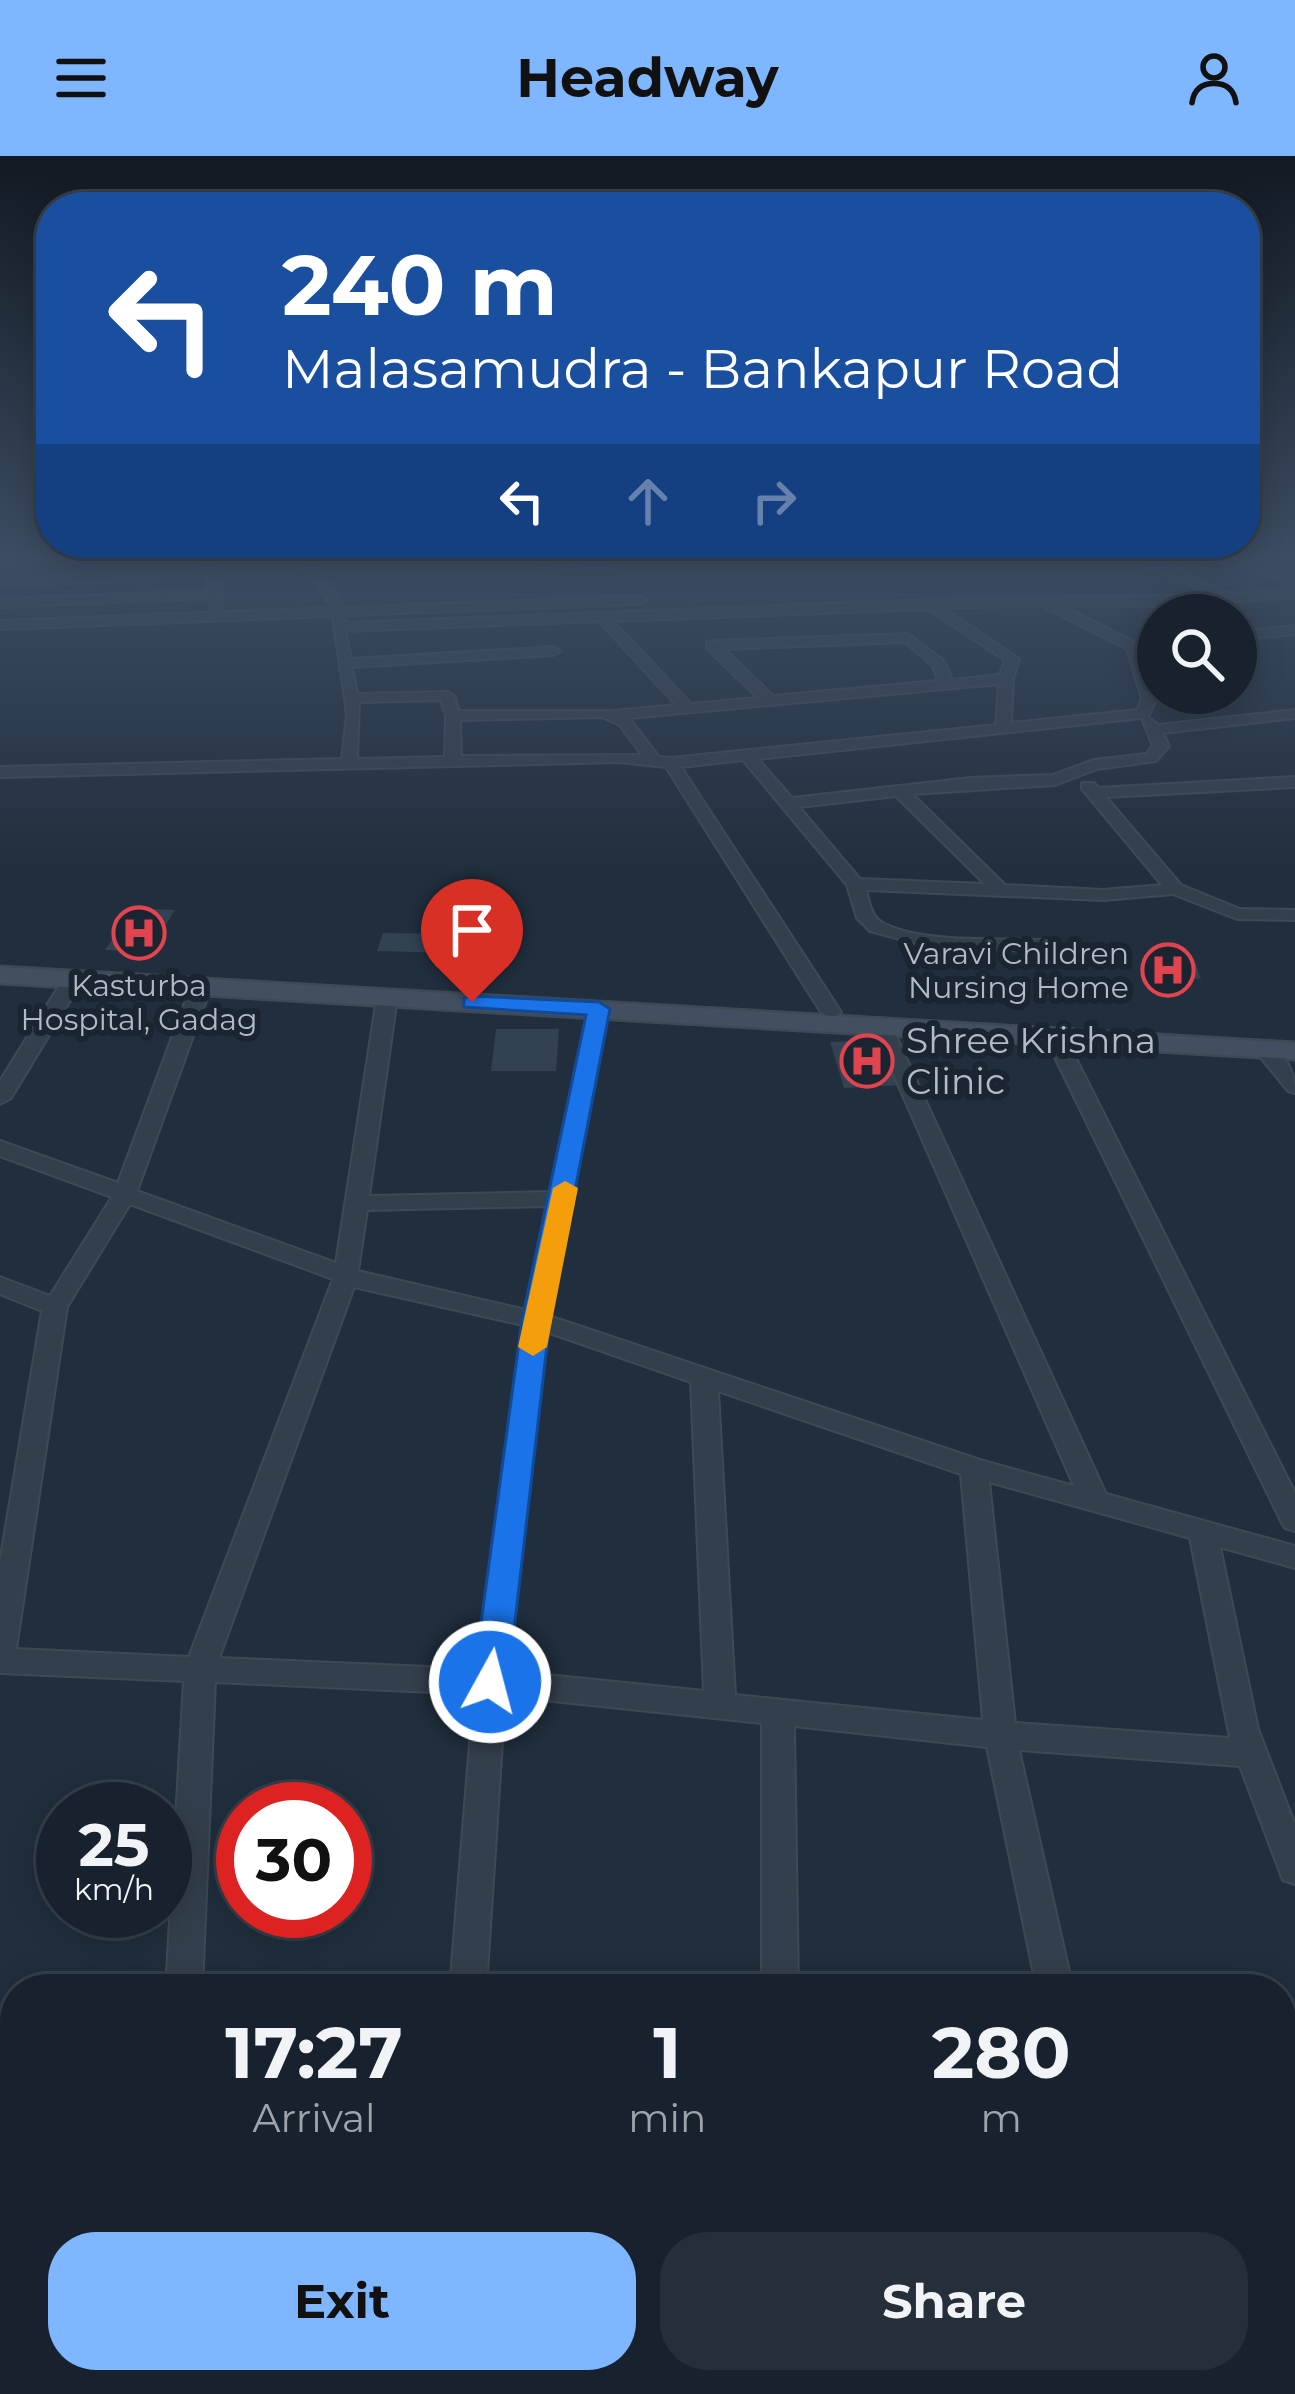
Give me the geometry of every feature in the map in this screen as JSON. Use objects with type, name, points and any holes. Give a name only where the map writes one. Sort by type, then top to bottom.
[{"type":"main road","points":[[0,963],[1295,1038]]},
{"type":"main road","points":[[0,974],[1295,1051]]},
{"type":"street","points":[[346,665],[352,698],[349,765]]},
{"type":"street","points":[[647,665],[689,710]]},
{"type":"street","points":[[732,665],[771,702]]},
{"type":"street","points":[[940,665],[947,687]]},
{"type":"street","points":[[1003,731],[1010,665]]},
{"type":"street","points":[[453,716],[616,716],[1006,679]]},
{"type":"street","points":[[352,698],[437,693],[450,700],[453,763]]},
{"type":"street","points":[[0,772],[662,761],[1143,714],[1161,746],[1150,758],[1055,780],[898,790],[791,803]]},
{"type":"street","points":[[1154,730],[1295,714]]},
{"type":"street","points":[[616,716],[662,761],[831,1012]]},
{"type":"street","points":[[748,756],[855,884],[866,918],[893,934],[1046,946]]},
{"type":"street","points":[[1075,772],[1175,890]]},
{"type":"street","points":[[1094,793],[1292,785]]},
{"type":"street","points":[[898,790],[1000,890]]},
{"type":"street","points":[[855,884],[1103,895],[1175,890],[1237,914],[1295,915]]},
{"type":"street","points":[[0,1098],[72,981]]},
{"type":"street","points":[[200,989],[125,1194],[55,1307],[0,1656],[490,1682],[1000,1735],[1251,1754]]},
{"type":"street","points":[[185,1974],[200,1668],[346,1275],[387,998]]},
{"type":"street","points":[[469,1974],[490,1682],[536,1320],[599,1009]]},
{"type":"street","points":[[883,1027],[1096,1504]]},
{"type":"street","points":[[1055,1037],[1295,1521]]},
{"type":"street","points":[[1264,1049],[1295,1087]]},
{"type":"street","points":[[0,1148],[346,1275],[536,1320],[974,1468],[1295,1557]]},
{"type":"street","points":[[359,1203],[563,1199]]},
{"type":"street","points":[[0,1286],[55,1307]]},
{"type":"street","points":[[704,1376],[720,1706]]},
{"type":"street","points":[[974,1468],[1000,1735],[1052,1974]]},
{"type":"street","points":[[1203,1534],[1242,1729],[1295,1870]]},
{"type":"street","points":[[778,1712],[780,1974]]},
{"type":"building","points":[[133,908],[175,910],[149,952],[105,950]]},
{"type":"building","points":[[383,933],[458,934],[454,953],[377,951]]},
{"type":"building","points":[[1150,958],[1194,959],[1201,979],[1156,977]]},
{"type":"building","points":[[496,1029],[559,1029],[556,1071],[491,1071]]},
{"type":"building","points":[[887,1039],[903,1085],[844,1088],[830,1042]]},
{"type":"slow traffic","points":[[533,1347],[565,1188]]},
{"type":"place","name":"Kasturba Hospital, Gadag","points":[[139,933]]},
{"type":"place","name":"Varavi Children Nursing Home","points":[[1168,970]]},
{"type":"place","name":"Shree Krishna Clinic","points":[[867,1061]]},
{"type":"route","points":[[472,1002],[599,1009],[536,1320],[490,1682]]}]
